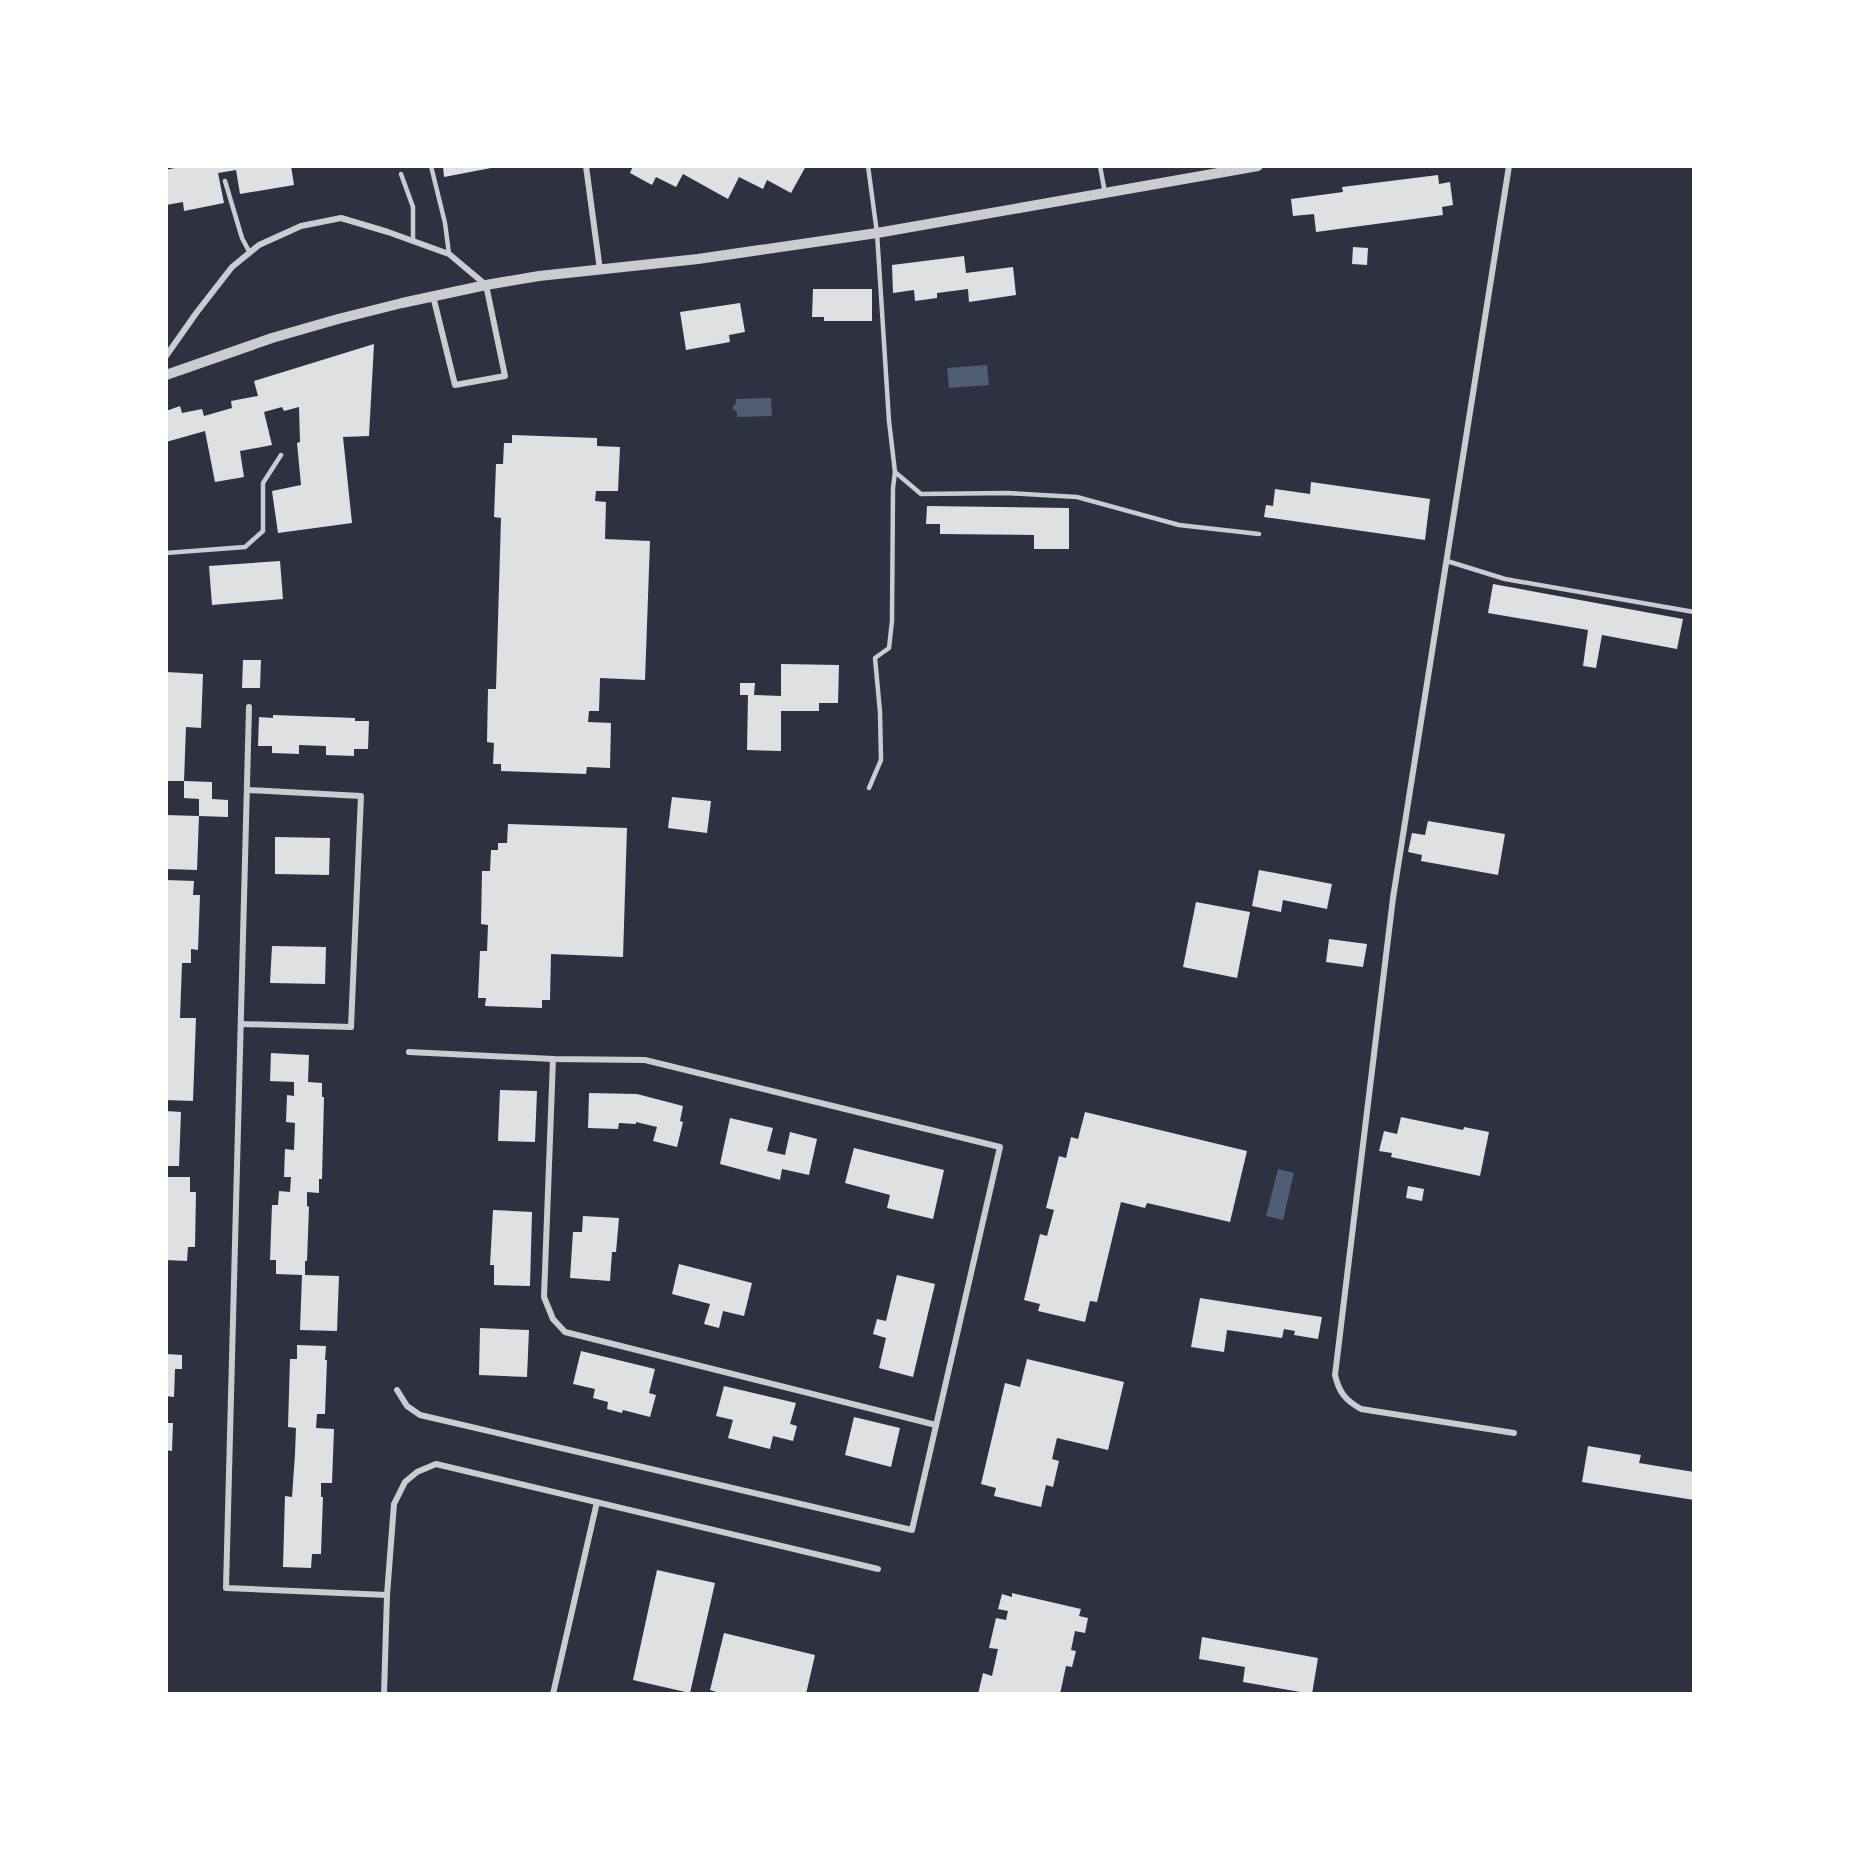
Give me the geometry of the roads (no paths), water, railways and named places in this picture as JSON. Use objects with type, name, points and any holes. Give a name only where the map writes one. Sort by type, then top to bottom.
[{"type":"street","points":[[586,166],[600,270]]},
{"type":"street","points":[[166,375],[272,338],[338,319],[486,285],[539,276],[698,259],[877,233],[1258,166]]},
{"type":"street","points":[[1509,166],[1393,898],[1335,1375],[1339,1390],[1348,1401],[1361,1408],[1514,1433]]},
{"type":"street","points":[[166,356],[196,312],[232,267],[259,245],[301,226],[341,218],[449,254],[486,285],[506,376],[455,385],[433,296]]},
{"type":"street","points":[[249,707],[226,1588],[387,1595]]},
{"type":"street","points":[[241,1024],[351,1027],[361,796],[247,790]]},
{"type":"street","points":[[397,1390],[407,1406],[420,1415],[912,1530],[1000,1147],[645,1060],[553,1059],[409,1052]]},
{"type":"street","points":[[553,1059],[544,1297],[553,1319],[565,1332],[936,1425]]},
{"type":"street","points":[[384,1694],[387,1595],[394,1504],[405,1482],[417,1472],[436,1464],[878,1569]]},
{"type":"street","points":[[553,1694],[597,1502]]},
{"type":"lane","points":[[431,166],[445,224],[449,254]]},
{"type":"lane","points":[[868,166],[877,233],[889,421],[895,472],[891,630],[889,648],[875,658],[880,712],[881,760],[869,788]]},
{"type":"lane","points":[[1100,166],[1105,193]]},
{"type":"lane","points":[[401,174],[412,207],[413,241]]},
{"type":"lane","points":[[225,180],[242,238],[250,253]]},
{"type":"lane","points":[[166,553],[245,548],[263,531],[263,483],[281,455]]},
{"type":"lane","points":[[895,472],[921,494],[1007,493],[1077,497],[1179,525],[1258,534]]},
{"type":"lane","points":[[1447,561],[1505,579],[1694,612]]},
{"type":"water","points":[[987,365],[989,385],[949,388],[947,368]]},
{"type":"water","points":[[771,398],[772,416],[737,417],[737,412],[732,408],[736,399]]},
{"type":"water","points":[[1278,1169],[1294,1173],[1283,1220],[1266,1216]]}]
